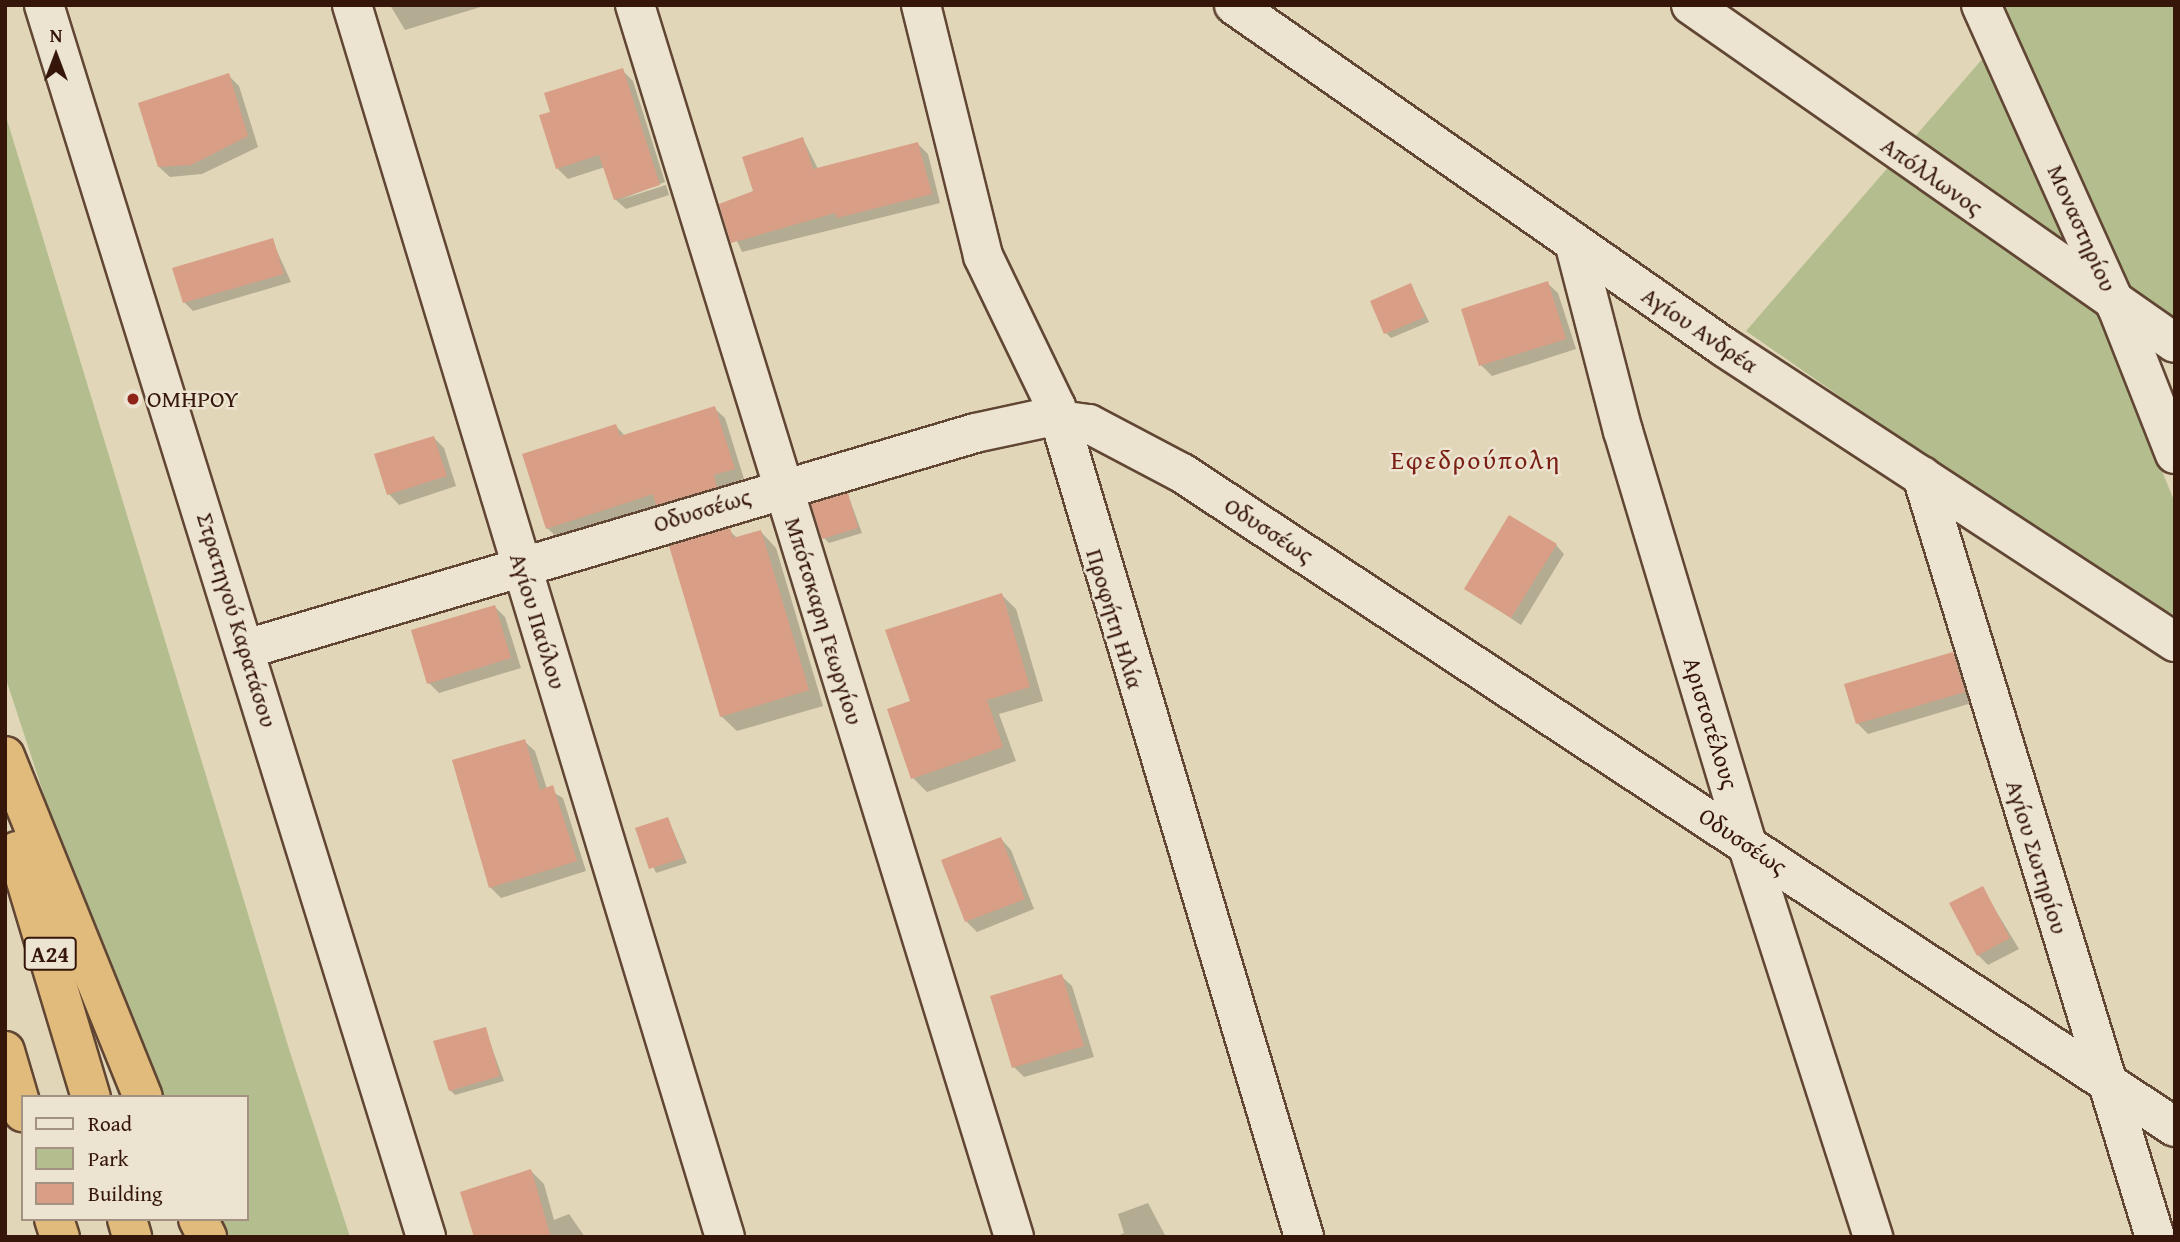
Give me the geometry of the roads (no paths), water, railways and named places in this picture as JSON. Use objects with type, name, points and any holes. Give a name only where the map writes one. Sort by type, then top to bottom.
[{"type":"highway","points":[[5,756],[142,1095]]},
{"type":"highway","name":"Α24","points":[[5,813],[90,1095]]},
{"type":"highway","points":[[5,1051],[21,1105]]},
{"type":"highway","points":[[199,1221],[207,1237]]},
{"type":"street","name":"Στρατηγού Καρατάσου","points":[[44,5],[246,649],[426,1237]]},
{"type":"street","name":"Αγίου Παύλου","points":[[352,5],[725,1237]]},
{"type":"street","name":"Μπότσκαρη Γεωργίου","points":[[635,5],[1014,1237]]},
{"type":"street","name":"Προφήτη Ηλία","points":[[921,5],[991,278],[1059,418],[1304,1237]]},
{"type":"street","name":"Αγίου Ανδρέα","points":[[1234,5],[1575,246],[2175,642]]},
{"type":"street","name":"Απόλλωνος","points":[[1690,5],[2117,307],[2175,343]]},
{"type":"street","name":"Μοναστηρίου","points":[[1981,5],[2117,307],[2175,454]]},
{"type":"street","name":"Αριστοτέλους","points":[[1575,246],[1623,431],[1747,844],[1873,1237]]},
{"type":"street","name":"Οδυσσέως","points":[[246,649],[522,567],[783,485],[1015,423],[1059,418],[1108,431],[1171,466],[2103,1076],[2175,1127]]},
{"type":"street","name":"Αγίου Σωτηρίου","points":[[1922,476],[2103,1076],[2155,1237]]},
{"type":"place","name":"ΟΜΗΡΟΥ","points":[[133,399]]},
{"type":"district","name":"Εφεδρούπολη","points":[[1476,460]]}]
